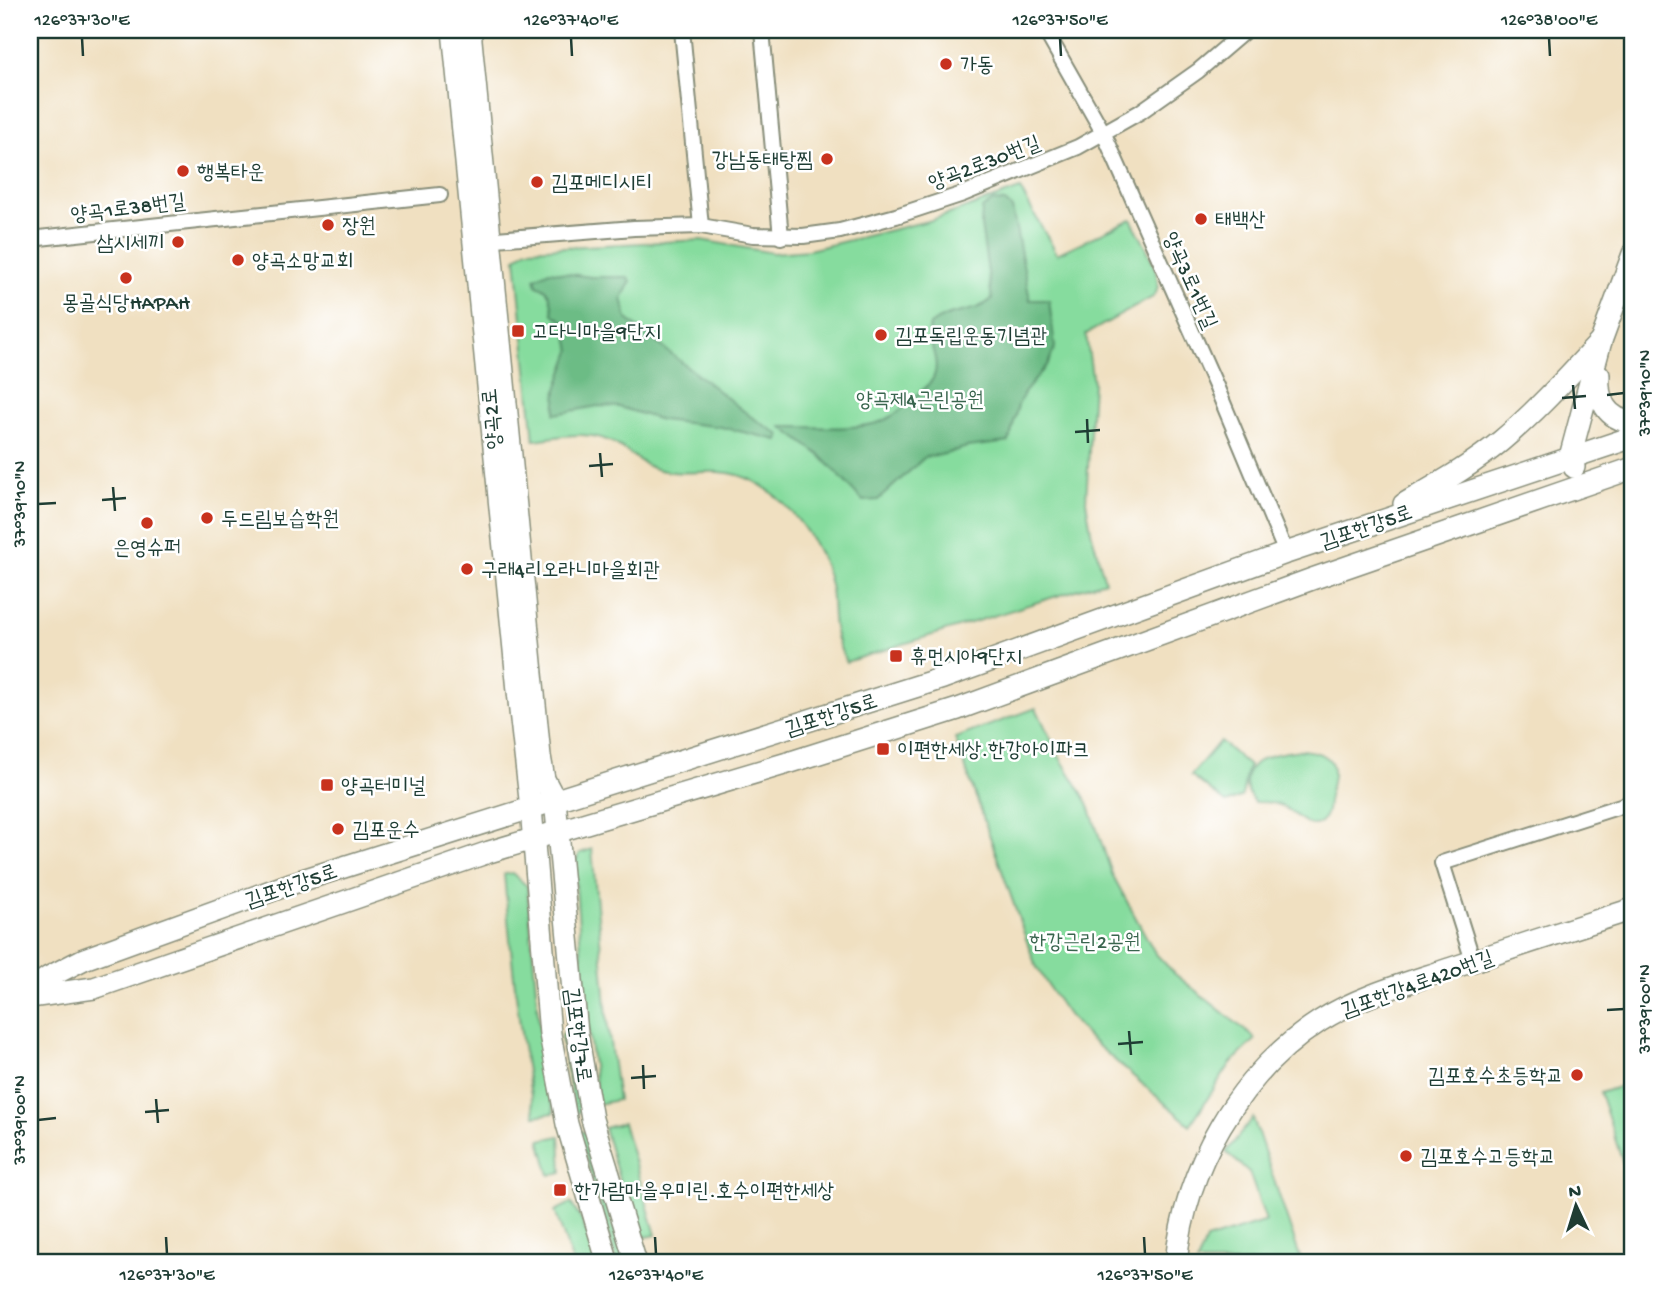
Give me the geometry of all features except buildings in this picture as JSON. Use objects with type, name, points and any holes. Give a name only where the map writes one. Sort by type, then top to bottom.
[{"type":"street","name":"양곡2로","points":[[453,30],[482,240],[540,757],[544,779],[555,800]]},
{"type":"street","name":"양곡2로","points":[[470,30],[482,240],[510,614],[531,808]]},
{"type":"street","points":[[682,30],[701,226]]},
{"type":"street","points":[[762,30],[781,237]]},
{"type":"street","name":"양곡3로1번길","points":[[1045,30],[1104,134],[1216,386],[1286,554]]},
{"type":"street","name":"양곡2로30번길","points":[[482,240],[634,228],[701,226],[781,237],[840,231],[902,214],[1012,174],[1104,134],[1198,71],[1247,30]]},
{"type":"street","name":"양곡1로38번길","points":[[30,239],[440,195]]},
{"type":"street","points":[[1580,486],[1570,457],[1601,341],[1633,254]]},
{"type":"street","points":[[1601,341],[1598,391],[1602,405],[1614,416],[1633,422]]},
{"type":"street","points":[[1364,527],[1462,470],[1498,443],[1522,423],[1601,341]]},
{"type":"street","name":"김포한강5로","points":[[30,990],[50,976],[84,959],[289,884],[943,678],[1286,554],[1633,437]]},
{"type":"street","name":"김포한강5로","points":[[30,997],[94,988],[489,852],[958,709],[1312,579],[1633,468]]},
{"type":"street","name":"김포한강7로","points":[[555,800],[577,1033],[592,1119],[636,1263]]},
{"type":"street","points":[[1473,961],[1442,863],[1633,802]]},
{"type":"street","name":"김포한강7로","points":[[531,808],[550,1034],[567,1124],[608,1263]]},
{"type":"street","points":[[489,852],[523,860],[532,870],[537,882]]},
{"type":"street","name":"김포한강4로420번길","points":[[1176,1263],[1180,1224],[1207,1151],[1229,1113],[1272,1060],[1305,1031],[1353,1004],[1393,987],[1633,909]]},
{"type":"green space","name":"양곡제4근린공원","points":[[1020,189],[1057,254],[1131,219],[1146,247],[1158,281],[1153,297],[1086,334],[1093,383],[1086,501],[1105,581],[846,662],[838,644],[830,585],[818,551],[797,518],[769,491],[738,475],[674,472],[653,468],[617,445],[597,437],[577,435],[534,440],[516,258],[527,249],[701,240],[773,253],[809,250],[932,220]]},
{"type":"green space","points":[[993,201],[1005,202],[1012,208],[1030,300],[1049,300],[1055,347],[1048,364],[1024,393],[1018,405],[1009,442],[967,447],[925,457],[878,500],[863,501],[821,456],[782,427],[845,427],[880,422],[899,411],[927,386],[934,377],[936,367],[930,325],[945,316],[977,308],[992,299],[981,225],[982,209]]},
{"type":"green space","points":[[549,271],[591,277],[627,277],[631,281],[622,298],[627,319],[750,416],[780,435],[778,440],[721,427],[661,420],[619,407],[598,406],[555,414],[557,389],[571,351],[565,322],[553,314],[550,296],[537,285],[535,278]]},
{"type":"green space","name":"한강근린2공원","points":[[1036,708],[1059,756],[1088,803],[1112,874],[1155,953],[1175,974],[1256,1039],[1231,1063],[1190,1125],[1089,1038],[1068,1015],[1035,964],[955,738]]},
{"type":"green space","points":[[1220,741],[1249,766],[1241,797],[1226,803],[1191,775]]},
{"type":"green space","points":[[1301,750],[1326,757],[1333,771],[1327,812],[1317,825],[1306,822],[1279,805],[1254,802],[1247,787],[1248,772],[1259,761],[1275,754]]},
{"type":"green space","points":[[592,849],[608,1028],[618,1100],[598,1104],[586,1012],[574,863],[580,853]]},
{"type":"green space","points":[[512,873],[527,886],[540,1036],[554,1113],[535,1116],[520,1026],[504,874]]},
{"type":"green space","points":[[567,1033],[580,1110],[578,1113],[575,1113],[561,1036]]},
{"type":"green space","points":[[1633,1082],[1633,1160],[1623,1163],[1600,1093]]},
{"type":"green space","points":[[1253,1118],[1302,1263],[1197,1263],[1206,1240],[1266,1221],[1249,1172],[1226,1152]]},
{"type":"green space","points":[[623,1123],[656,1235],[642,1238],[626,1203],[604,1128]]},
{"type":"green space","points":[[580,1131],[586,1133],[606,1206],[626,1263],[617,1263]]},
{"type":"green space","points":[[560,1136],[562,1172],[550,1175],[540,1140]]},
{"type":"green space","points":[[571,1203],[582,1221],[598,1263],[573,1263],[555,1211]]},
{"type":"place","name":"가동","points":[[946,64]]},
{"type":"place","name":"강남동태탕찜","points":[[827,159]]},
{"type":"place","name":"행복타운","points":[[183,171]]},
{"type":"place","name":"김포메디시티","points":[[537,182]]},
{"type":"place","name":"태백산","points":[[1201,219]]},
{"type":"place","name":"장원","points":[[328,225]]},
{"type":"place","name":"삼시세끼","points":[[178,242]]},
{"type":"place","name":"양곡소망교회","points":[[238,260]]},
{"type":"place","name":"몽골식당HAPAH","points":[[126,278]]},
{"type":"place","name":"고다니마을9단지","points":[[518,331]]},
{"type":"place","name":"김포독립운동기념관","points":[[881,335]]},
{"type":"place","name":"두드림보습학원","points":[[207,518]]},
{"type":"place","name":"은영슈퍼","points":[[147,523]]},
{"type":"place","name":"구래4리오라니마을회관","points":[[467,569]]},
{"type":"place","name":"휴먼시아9단지","points":[[896,656]]},
{"type":"place","name":"이편한세상.한강아이파크","points":[[883,749]]},
{"type":"place","name":"양곡터미널","points":[[327,785]]},
{"type":"place","name":"김포운수","points":[[338,829]]},
{"type":"place","name":"김포호수초등학교","points":[[1577,1075]]},
{"type":"place","name":"김포호수고등학교","points":[[1406,1156]]},
{"type":"place","name":"한가람마을우미린.호수이편한세상","points":[[560,1190]]}]
